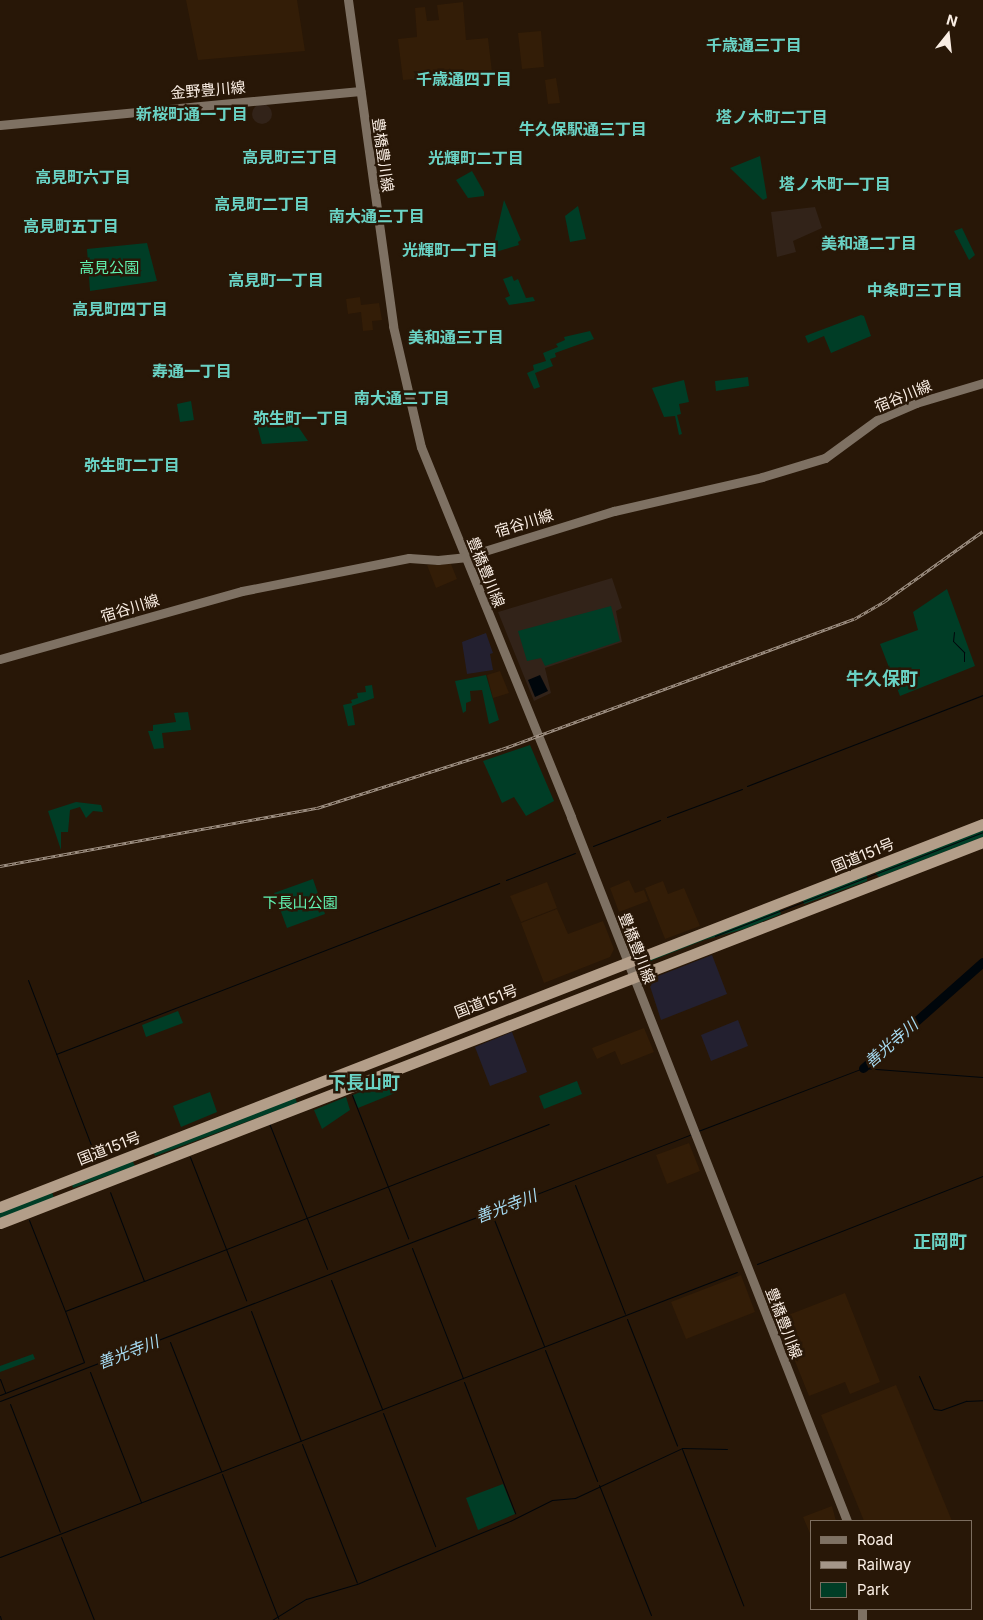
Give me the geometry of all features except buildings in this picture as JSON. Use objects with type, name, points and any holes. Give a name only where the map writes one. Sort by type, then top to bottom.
[{"type":"highway","name":"国道151号","points":[[0,1207],[983,824]]},
{"type":"highway","name":"国道151号","points":[[0,1223],[983,842]]},
{"type":"main road","name":"豊橋豊川線","points":[[348,0],[401,368],[421,447],[634,977],[847,1520]]},
{"type":"main road","name":"金野豊川線","points":[[0,126],[360,90]]},
{"type":"main road","name":"宿谷川線","points":[[0,660],[242,591],[409,558],[438,560],[465,557],[614,511],[806,464],[839,450],[877,420],[927,399],[983,383]]},
{"type":"shaded area","points":[[186,0],[297,0],[305,51],[198,60]]},
{"type":"shaded area","points":[[463,2],[466,40],[488,38],[492,72],[403,80],[398,39],[417,37],[415,8],[425,7],[427,21],[439,20],[437,5]]},
{"type":"shaded area","points":[[541,31],[544,67],[522,69],[518,33]]},
{"type":"shaded area","points":[[556,78],[560,103],[548,104],[545,80]]},
{"type":"shaded area","points":[[262,104],[269,107],[272,114],[269,121],[262,124],[255,121],[252,114],[255,107]]},
{"type":"shaded area","points":[[815,207],[822,228],[793,241],[796,252],[777,257],[771,212]]},
{"type":"shaded area","points":[[360,297],[361,305],[379,303],[382,320],[372,321],[373,330],[363,331],[361,312],[348,314],[346,299]]},
{"type":"shaded area","points":[[451,564],[457,579],[436,588],[427,565]]},
{"type":"shaded area","points":[[612,578],[622,608],[616,611],[622,642],[545,668],[551,693],[534,701],[498,612]]},
{"type":"shaded area","points":[[486,633],[493,653],[490,654],[493,670],[467,674],[462,642]]},
{"type":"shaded area","points":[[500,671],[509,693],[493,698],[487,675]]},
{"type":"shaded area","points":[[540,675],[548,691],[535,697],[528,680]]},
{"type":"shaded area","points":[[629,880],[635,893],[644,890],[648,901],[619,912],[610,888]]},
{"type":"shaded area","points":[[663,881],[668,894],[684,888],[700,926],[665,939],[645,888]]},
{"type":"shaded area","points":[[547,882],[557,908],[521,922],[510,896]]},
{"type":"shaded area","points":[[557,909],[568,934],[603,921],[614,949],[610,957],[544,983],[521,923]]},
{"type":"shaded area","points":[[712,955],[727,994],[661,1020],[648,980]]},
{"type":"shaded area","points":[[738,1020],[748,1046],[711,1061],[701,1035]]},
{"type":"shaded area","points":[[644,1028],[654,1052],[621,1065],[615,1051],[597,1059],[592,1048]]},
{"type":"shaded area","points":[[512,1032],[527,1072],[490,1086],[475,1047]]},
{"type":"shaded area","points":[[689,1143],[700,1171],[667,1184],[656,1155]]},
{"type":"shaded area","points":[[741,1275],[755,1312],[686,1339],[671,1302]]},
{"type":"shaded area","points":[[845,1293],[880,1382],[850,1394],[845,1382],[809,1396],[778,1319]]},
{"type":"shaded area","points":[[896,1385],[952,1520],[864,1520],[821,1415]]},
{"type":"shaded area","points":[[832,1506],[836,1520],[810,1520],[810,1533],[803,1517]]},
{"type":"green space","points":[[760,156],[767,198],[763,200],[730,168]]},
{"type":"green space","points":[[472,171],[484,192],[484,196],[468,198],[456,180]]},
{"type":"green space","points":[[504,200],[521,240],[518,242],[519,245],[492,253]]},
{"type":"green space","points":[[578,206],[586,239],[570,242],[565,216]]},
{"type":"green space","points":[[962,228],[975,255],[969,260],[954,231]]},
{"type":"green space","name":"高見公園","points":[[147,243],[157,281],[90,291],[87,249]]},
{"type":"green space","points":[[512,276],[514,281],[518,279],[526,298],[533,297],[535,301],[509,305],[505,298],[510,296],[503,279]]},
{"type":"green space","points":[[861,315],[864,316],[871,336],[831,353],[824,336],[808,343],[805,336]]},
{"type":"green space","points":[[590,331],[594,339],[555,353],[556,357],[550,359],[553,366],[535,373],[540,387],[534,389],[527,373],[534,370],[533,365],[546,361],[543,353],[558,347],[556,344],[565,340],[564,337]]},
{"type":"green space","points":[[748,377],[749,386],[716,391],[715,381]]},
{"type":"green space","points":[[684,380],[689,402],[679,404],[681,414],[677,415],[682,434],[679,435],[675,416],[664,417],[652,388]]},
{"type":"green space","points":[[191,401],[194,420],[180,422],[177,404]]},
{"type":"green space","points":[[293,409],[301,423],[297,425],[308,441],[262,444],[257,425]]},
{"type":"green space","points":[[947,589],[975,666],[900,696],[880,644],[918,630],[913,612]]},
{"type":"green space","points":[[611,606],[620,641],[545,666],[541,658],[527,661],[518,631]]},
{"type":"green space","points":[[486,675],[499,720],[489,724],[482,690],[470,691],[471,701],[466,703],[466,711],[463,713],[455,681]]},
{"type":"green space","points":[[372,685],[374,698],[352,706],[355,725],[348,726],[343,705],[352,703],[351,700],[358,698],[357,693],[366,692],[365,686]]},
{"type":"green space","points":[[188,712],[191,730],[162,733],[164,748],[154,749],[148,731],[153,731],[153,725],[176,722],[174,713]]},
{"type":"green space","points":[[530,745],[554,801],[526,816],[514,797],[502,803],[483,761]]},
{"type":"green space","points":[[76,802],[101,805],[103,812],[93,811],[86,818],[80,807],[70,810],[68,832],[61,832],[61,850],[48,811]]},
{"type":"green space","points":[[983,827],[983,837],[879,877],[875,873]]},
{"type":"green space","points":[[867,875],[867,881],[804,904],[802,898]]},
{"type":"green space","name":"下長山公園","points":[[313,879],[325,914],[287,928],[274,893]]},
{"type":"green space","points":[[779,909],[781,914],[744,929],[704,940],[648,962],[646,958]]},
{"type":"green space","points":[[178,1011],[183,1023],[146,1037],[142,1025]]},
{"type":"green space","points":[[390,1080],[395,1093],[358,1108],[353,1095]]},
{"type":"green space","points":[[577,1081],[582,1094],[544,1109],[539,1096]]},
{"type":"green space","points":[[210,1092],[217,1112],[181,1127],[173,1106]]},
{"type":"green space","points":[[295,1097],[297,1103],[155,1156],[152,1149]]},
{"type":"green space","points":[[346,1097],[350,1110],[322,1129],[314,1110]]},
{"type":"green space","points":[[132,1160],[135,1166],[73,1188],[71,1181]]},
{"type":"green space","points":[[51,1189],[54,1198],[0,1218],[0,1208]]},
{"type":"green space","points":[[33,1354],[35,1359],[0,1372],[0,1366]]},
{"type":"green space","points":[[503,1484],[515,1514],[478,1530],[466,1498]]},
{"type":"waterway","points":[[954,632],[953,641],[964,652],[964,661]]},
{"type":"waterway","points":[[747,786],[983,695]]},
{"type":"waterway","points":[[667,817],[742,789]]},
{"type":"waterway","points":[[593,846],[660,820]]},
{"type":"waterway","points":[[715,936],[983,832]]},
{"type":"waterway","points":[[506,880],[575,853]]},
{"type":"waterway","points":[[56,1054],[499,883]]},
{"type":"waterway","name":"善光寺川","points":[[863,1068],[983,962]]},
{"type":"waterway","points":[[28,980],[96,1158]]},
{"type":"waterway","name":"善光寺川","points":[[698,1131],[863,1068],[983,1077]]},
{"type":"waterway","points":[[352,1095],[408,1238]]},
{"type":"waterway","points":[[269,1123],[327,1269]]},
{"type":"waterway","points":[[144,1281],[549,1124]]},
{"type":"waterway","name":"善光寺川","points":[[0,1401],[692,1134]]},
{"type":"waterway","points":[[190,1157],[246,1300]]},
{"type":"waterway","points":[[757,1264],[983,1176]]},
{"type":"waterway","points":[[575,1185],[625,1314]]},
{"type":"waterway","points":[[0,1395],[84,1362],[65,1311],[144,1281],[110,1192]]},
{"type":"waterway","points":[[493,1217],[544,1346]]},
{"type":"waterway","points":[[29,1220],[65,1311]]},
{"type":"waterway","points":[[412,1248],[463,1378]]},
{"type":"waterway","points":[[0,1557],[737,1272]]},
{"type":"waterway","points":[[331,1280],[382,1409]]},
{"type":"waterway","points":[[251,1311],[301,1441]]},
{"type":"waterway","points":[[627,1319],[677,1445]]},
{"type":"waterway","points":[[170,1342],[221,1471]]},
{"type":"waterway","points":[[545,1350],[597,1481]]},
{"type":"waterway","points":[[90,1372],[141,1502]]},
{"type":"waterway","points":[[919,1376],[934,1409],[941,1410],[966,1401],[983,1400]]},
{"type":"waterway","points":[[0,1379],[5,1392]]},
{"type":"waterway","points":[[464,1382],[515,1513]]},
{"type":"waterway","points":[[10,1404],[60,1532]]},
{"type":"waterway","points":[[383,1413],[435,1546]]},
{"type":"waterway","points":[[302,1444],[357,1583]]},
{"type":"waterway","points":[[272,1620],[306,1599],[357,1584],[510,1521],[552,1500],[575,1498],[682,1448],[727,1449]]},
{"type":"waterway","points":[[682,1449],[743,1605]]},
{"type":"waterway","points":[[222,1474],[278,1618]]},
{"type":"waterway","points":[[599,1485],[651,1615]]},
{"type":"waterway","points":[[61,1537],[94,1620]]},
{"type":"waterway","points":[[0,1616],[1,1620]]},
{"type":"railway","points":[[0,866],[317,808],[502,749],[854,619],[885,601],[983,531]]},
{"type":"district","name":"千歳通三丁目","points":[[754,45]]},
{"type":"district","name":"千歳通四丁目","points":[[464,79]]},
{"type":"district","name":"新桜町通一丁目","points":[[192,114]]},
{"type":"district","name":"塔ノ木町二丁目","points":[[772,117]]},
{"type":"district","name":"牛久保駅通三丁目","points":[[583,129]]},
{"type":"district","name":"高見町三丁目","points":[[290,157]]},
{"type":"district","name":"光輝町二丁目","points":[[476,158]]},
{"type":"district","name":"高見町六丁目","points":[[83,177]]},
{"type":"district","name":"塔ノ木町一丁目","points":[[835,184]]},
{"type":"district","name":"高見町二丁目","points":[[262,204]]},
{"type":"district","name":"南大通三丁目","points":[[377,216]]},
{"type":"district","name":"高見町五丁目","points":[[71,226]]},
{"type":"district","name":"美和通二丁目","points":[[869,243]]},
{"type":"district","name":"光輝町一丁目","points":[[450,250]]},
{"type":"district","name":"高見町一丁目","points":[[276,280]]},
{"type":"district","name":"中条町三丁目","points":[[915,290]]},
{"type":"district","name":"高見町四丁目","points":[[120,309]]},
{"type":"district","name":"美和通三丁目","points":[[456,337]]},
{"type":"district","name":"寿通一丁目","points":[[192,371]]},
{"type":"district","name":"南大通二丁目","points":[[402,398]]},
{"type":"district","name":"弥生町一丁目","points":[[301,418]]},
{"type":"district","name":"弥生町二丁目","points":[[132,465]]},
{"type":"district","name":"牛久保町","points":[[882,679]]},
{"type":"district","name":"下長山町","points":[[364,1083]]},
{"type":"district","name":"正岡町","points":[[940,1242]]}]
